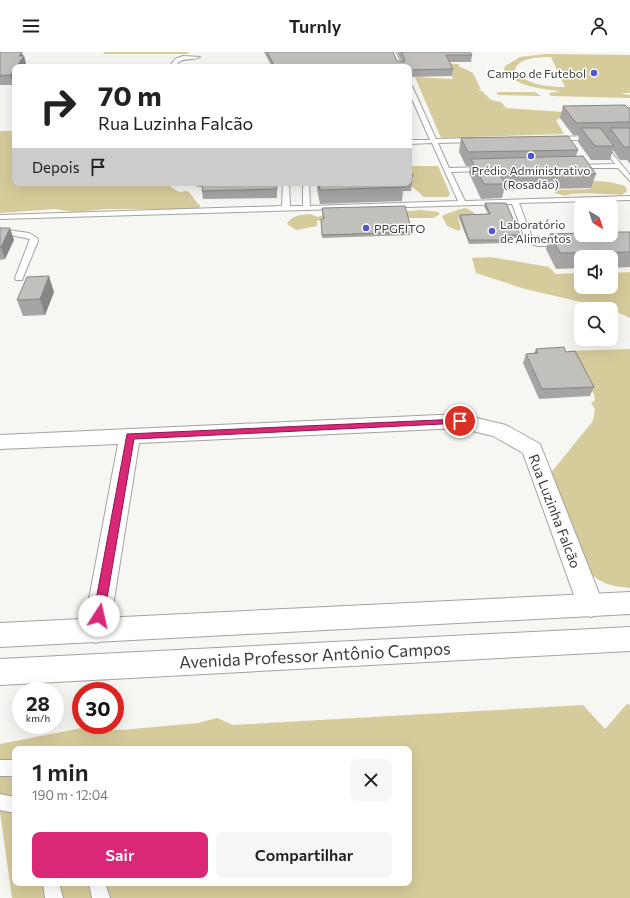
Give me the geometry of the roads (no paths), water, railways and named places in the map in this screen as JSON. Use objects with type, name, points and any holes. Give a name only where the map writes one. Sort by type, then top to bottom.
[{"type":"street","name":"Rua Luzinha Falcão","points":[[0,442],[460,421],[499,430],[532,449],[591,606]]},
{"type":"street","points":[[96,631],[130,436]]},
{"type":"street","points":[[0,635],[630,603]]},
{"type":"street","name":"Avenida Professor Antônio Campos","points":[[0,672],[630,639]]},
{"type":"lane","points":[[393,52],[399,64]]},
{"type":"lane","points":[[174,64],[176,60],[180,58],[198,57]]},
{"type":"lane","points":[[412,94],[417,109],[462,203]]},
{"type":"lane","points":[[598,137],[630,179]]},
{"type":"lane","points":[[549,139],[606,137]]},
{"type":"lane","points":[[412,142],[479,140]]},
{"type":"lane","points":[[566,168],[620,166]]},
{"type":"lane","points":[[447,170],[489,169]]},
{"type":"lane","points":[[286,186],[286,208]]},
{"type":"lane","points":[[306,186],[307,207]]},
{"type":"lane","points":[[0,228],[3,217],[630,198]]},
{"type":"lane","points":[[515,202],[529,239],[533,242],[544,244],[568,244]]},
{"type":"lane","points":[[0,231],[26,235],[33,238],[34,241],[19,278]]},
{"type":"lane","points":[[0,768],[12,768]]},
{"type":"lane","points":[[0,802],[12,804]]},
{"type":"lane","points":[[52,886],[54,898]]},
{"type":"lane","points":[[98,886],[101,898]]},
{"type":"place","name":"Campo de Futebol","points":[[594,73]]},
{"type":"place","name":"Prédio Administrativo (Rosadão)","points":[[531,156]]},
{"type":"place","name":"PPGFITO","points":[[366,228]]},
{"type":"place","name":"Laboratório de Alimentos","points":[[492,231]]}]
